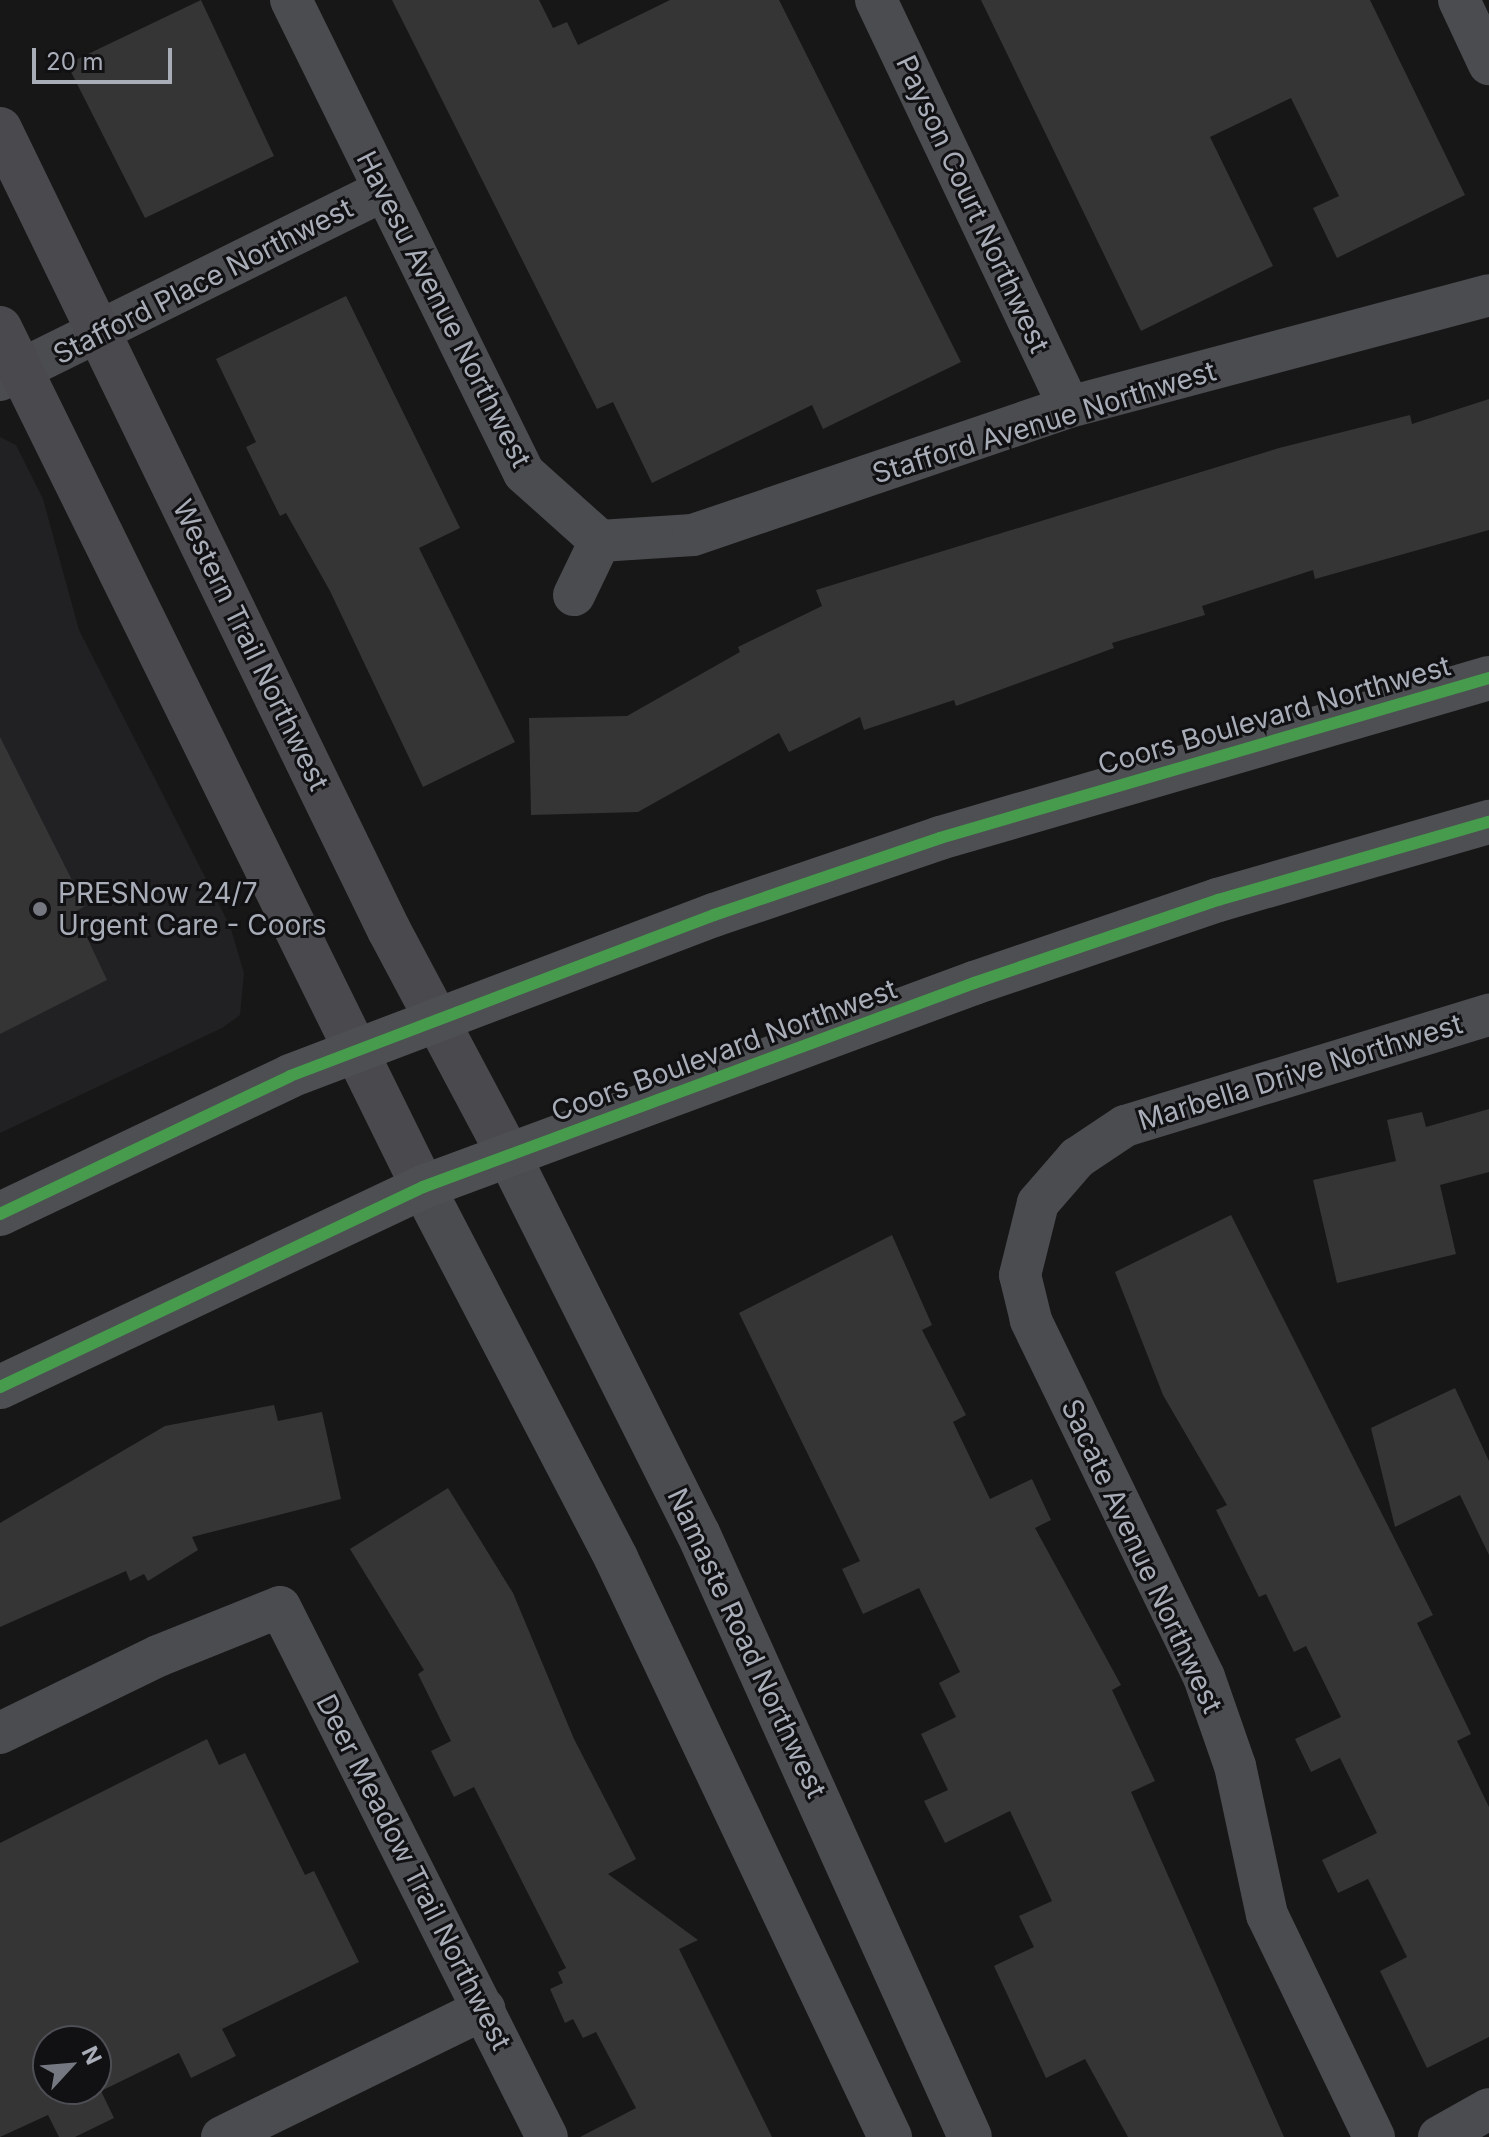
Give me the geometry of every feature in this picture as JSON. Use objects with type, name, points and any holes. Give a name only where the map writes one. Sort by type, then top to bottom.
[{"type":"main road","name":"Western Trail Northwest","points":[[0,129],[509,1156]]},
{"type":"main road","points":[[0,328],[10,376],[351,1052],[423,1187]]},
{"type":"main road","name":"Coors Boulevard Northwest","points":[[0,1214],[351,1052],[437,1016],[940,838],[1489,678]]},
{"type":"main road","name":"Coors Boulevard Northwest","points":[[0,1387],[423,1187],[974,983],[1218,900],[1489,822]]},
{"type":"street","name":"Havesu Avenue Northwest","points":[[291,0],[524,473],[600,541]]},
{"type":"street","name":"Payson Court Northwest","points":[[876,0],[1069,407]]},
{"type":"street","points":[[1459,0],[1489,64]]},
{"type":"street","name":"Stafford Place Northwest","points":[[10,376],[384,190]]},
{"type":"street","name":"Stafford Avenue Northwest","points":[[600,541],[693,535],[1069,407],[1489,295]]},
{"type":"street","points":[[574,595],[600,541]]},
{"type":"street","name":"Marbella Drive Northwest","points":[[1029,1243],[1038,1203],[1077,1158],[1125,1126],[1489,1015]]},
{"type":"street","name":"Namaste Road Northwest","points":[[509,1156],[704,1547],[970,2137]]},
{"type":"street","points":[[423,1187],[616,1558],[890,2137]]},
{"type":"street","name":"Sacate Avenue Northwest","points":[[1029,1243],[1020,1275],[1031,1320],[1204,1677],[1235,1766],[1267,1915],[1374,2137]]},
{"type":"street","name":"Deer Meadow Trail Northwest","points":[[0,1733],[280,1607],[547,2137]]},
{"type":"street","points":[[222,2137],[484,2009]]},
{"type":"street","points":[[1439,2137],[1489,2109]]},
{"type":"shaded area","points":[[0,437],[16,445],[43,499],[79,630],[230,926],[244,973],[240,1015],[222,1028],[0,1133]]},
{"type":"building","points":[[201,0],[274,156],[145,218],[67,64]]},
{"type":"building","points":[[392,0],[539,0],[553,28],[567,22],[578,45],[670,0],[779,0],[961,362],[823,429],[812,405],[652,483],[613,402],[597,409]]},
{"type":"building","points":[[981,0],[1370,0],[1465,195],[1337,258],[1313,208],[1339,196],[1291,98],[1210,137],[1273,266],[1141,331]]},
{"type":"building","points":[[346,296],[460,528],[419,548],[515,742],[423,787],[330,591],[286,513],[280,516],[246,447],[256,442],[216,359]]},
{"type":"building","points":[[1489,399],[1489,530],[1315,579],[1313,570],[1202,606],[1205,615],[1112,643],[1114,648],[956,706],[954,700],[864,730],[860,717],[789,752],[779,733],[638,812],[531,815],[529,718],[627,716],[740,652],[738,647],[822,606],[816,590],[1279,448],[1410,415],[1412,424]]},
{"type":"building","name":"PRESNow 24/7 Urgent Care - Coors","points":[[0,737],[85,906],[75,912],[107,980],[0,1034]]},
{"type":"building","points":[[1489,1109],[1489,1172],[1440,1185],[1456,1254],[1337,1283],[1313,1180],[1396,1161],[1387,1120],[1422,1112],[1426,1127]]},
{"type":"building","points":[[1231,1215],[1433,1615],[1417,1623],[1471,1734],[1457,1741],[1489,1807],[1489,2037],[1427,2068],[1380,1971],[1407,1957],[1368,1879],[1338,1893],[1322,1860],[1377,1833],[1340,1758],[1311,1772],[1295,1739],[1341,1717],[1306,1646],[1294,1652],[1266,1594],[1259,1597],[1216,1510],[1227,1505],[1163,1395],[1115,1272]]},
{"type":"building","points":[[892,1235],[932,1325],[922,1330],[966,1415],[953,1422],[990,1499],[1032,1479],[1051,1520],[1035,1528],[1121,1685],[1112,1690],[1155,1781],[1131,1792],[1284,2137],[1128,2137],[1085,2059],[1046,2078],[994,1966],[1034,1947],[1019,1916],[1052,1901],[1010,1811],[945,1843],[924,1801],[948,1790],[921,1734],[956,1717],[939,1683],[960,1672],[919,1588],[863,1614],[842,1569],[860,1561],[739,1313]]},
{"type":"building","points":[[1455,1388],[1489,1461],[1489,1555],[1460,1495],[1395,1527],[1371,1428]]},
{"type":"building","points":[[274,1405],[278,1421],[322,1412],[341,1499],[192,1537],[198,1550],[148,1581],[144,1574],[130,1581],[126,1571],[0,1627],[0,1523],[165,1426]]},
{"type":"building","points":[[448,1488],[513,1593],[574,1739],[636,1859],[608,1874],[698,1940],[679,1949],[772,2137],[580,2137],[636,2108],[596,2032],[583,2038],[573,2019],[565,2023],[550,1989],[563,1983],[558,1972],[566,1968],[474,1787],[454,1797],[431,1751],[451,1741],[418,1674],[424,1670],[350,1549]]},
{"type":"building","points":[[207,1739],[219,1765],[245,1753],[305,1875],[314,1871],[359,1962],[222,2029],[236,2056],[191,2078],[179,2053],[112,2086],[112,2025],[32,2025],[32,2105],[108,2105],[114,2118],[75,2137],[59,2137],[48,2115],[0,2137],[0,1843]]},
{"type":"cycle path","points":[[0,1214],[290,1076],[714,915],[940,838],[1489,678]]},
{"type":"cycle path","points":[[0,1387],[423,1187],[974,983],[1218,900],[1489,822]]},
{"type":"place","name":"PRESNow 24/7 Urgent Care - Coors","points":[[40,909]]}]
